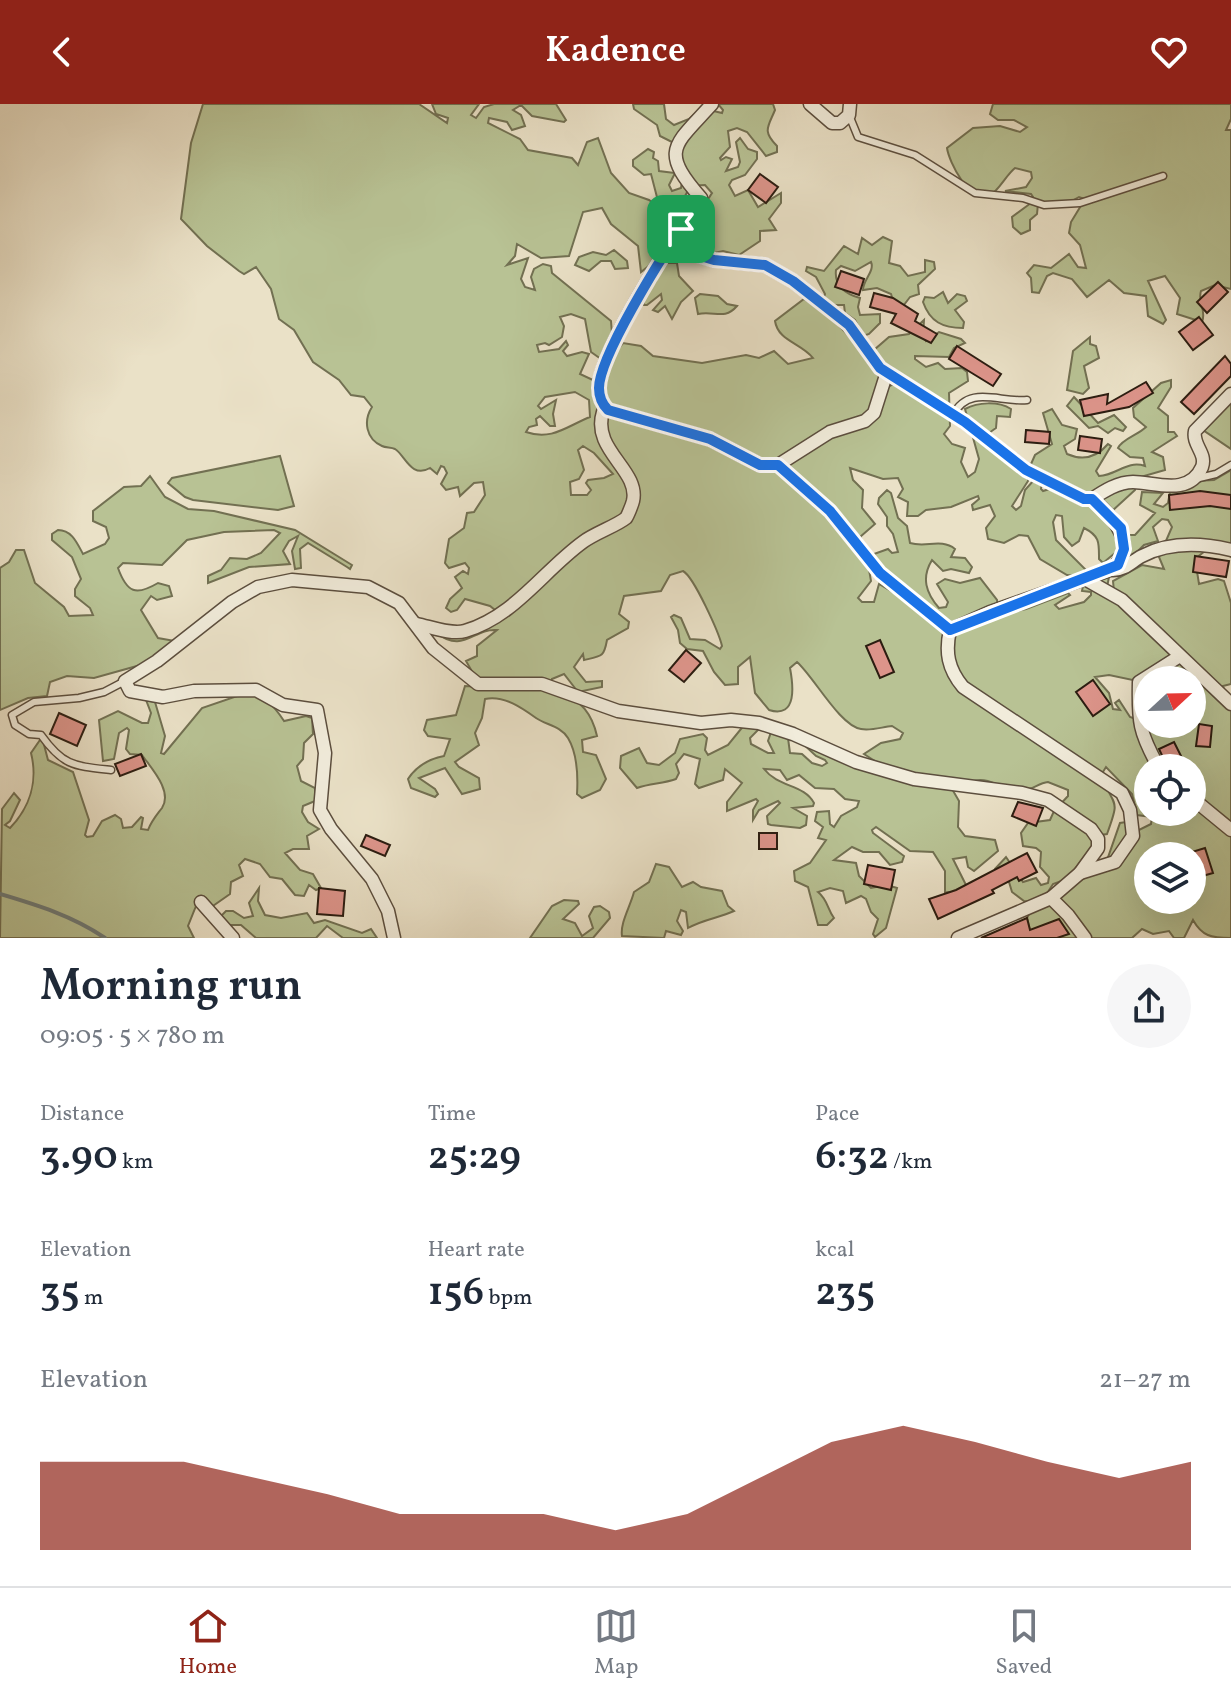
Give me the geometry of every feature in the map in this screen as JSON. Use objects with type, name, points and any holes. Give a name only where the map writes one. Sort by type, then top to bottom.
[{"type":"street","points":[[712,104],[680,139],[674,157],[677,168],[701,198],[694,215],[657,265],[604,362],[599,389],[602,404],[608,410],[710,439],[760,465],[778,465],[830,432],[865,421],[874,413],[887,372]]},
{"type":"street","points":[[810,104],[832,123],[840,123],[850,110]]},
{"type":"street","points":[[681,229],[694,254],[714,260],[765,265],[793,281],[849,325],[871,357],[887,372],[953,415],[1026,470],[1084,499],[1092,499],[1118,485],[1134,482],[1162,488],[1187,481],[1203,465],[1195,431],[1231,394]]},
{"type":"street","points":[[417,624],[461,633],[489,621],[532,590],[585,540],[626,517],[634,499],[631,479],[619,468],[604,442],[600,420],[603,412],[608,410]]},
{"type":"street","points":[[778,465],[830,511],[880,573],[950,630]]},
{"type":"street","points":[[950,630],[1118,565],[1124,549],[1121,528],[1092,499]]},
{"type":"street","points":[[1110,570],[1120,570],[1142,556],[1168,547],[1209,546],[1231,550]]},
{"type":"street","points":[[1085,579],[1122,600],[1231,704]]},
{"type":"street","points":[[394,938],[388,911],[372,879],[331,829],[320,810],[325,753],[317,710],[283,705],[256,690],[194,691],[163,697],[130,691],[125,681],[157,661],[232,602],[258,587],[292,580],[368,587],[399,603],[433,648],[478,684],[542,684],[618,711],[701,723],[731,720],[759,723],[793,734],[856,762],[914,779],[1022,793],[1048,800],[1080,818],[1098,839],[1098,848],[1080,873],[1051,898],[958,938]]},
{"type":"street","points":[[950,630],[947,659],[954,677],[963,687],[1122,793],[1130,810],[1133,836],[1115,862],[1080,873]]},
{"type":"street","points":[[1152,754],[1143,738],[1137,713],[1139,682],[1180,656]]},
{"type":"street","points":[[1206,809],[1231,830]]},
{"type":"street","points":[[1051,898],[1085,938]]},
{"type":"street","points":[[201,902],[233,938]]},
{"type":"lane","points":[[850,110],[858,137],[915,155],[975,193],[1023,198],[1056,206],[1080,203],[1163,176]]},
{"type":"lane","points":[[953,415],[968,398],[978,395],[1027,400]]},
{"type":"lane","points":[[1187,481],[1216,474],[1231,465]]},
{"type":"lane","points":[[111,770],[68,764],[55,755],[41,735],[29,734],[15,725],[12,715],[34,702],[79,698],[104,692],[125,681]]},
{"type":"green space","points":[[203,104],[419,104],[447,123],[448,118],[436,114],[432,104],[479,104],[471,115],[476,118],[484,107],[494,104],[556,104],[566,120],[564,122],[532,116],[521,105],[513,110],[521,115],[525,126],[512,130],[507,122],[489,118],[488,123],[520,139],[528,150],[572,158],[578,165],[587,142],[598,138],[611,173],[629,193],[649,200],[660,208],[669,234],[655,261],[641,272],[638,246],[611,224],[602,208],[583,212],[569,256],[541,258],[517,244],[515,256],[507,265],[528,258],[521,279],[525,287],[535,290],[531,277],[534,269],[543,264],[551,266],[552,273],[611,321],[612,334],[601,359],[591,352],[585,319],[571,314],[560,317],[564,326],[562,337],[549,345],[537,345],[539,352],[559,349],[566,341],[568,345],[563,351],[567,356],[582,352],[589,354],[580,374],[595,381],[598,414],[606,364],[623,343],[641,346],[653,356],[702,363],[746,355],[759,358],[774,351],[788,364],[813,358],[785,338],[775,321],[804,299],[826,314],[851,338],[887,387],[899,382],[874,350],[889,337],[909,334],[924,320],[923,336],[926,341],[939,332],[965,343],[954,348],[949,357],[915,356],[915,359],[926,367],[938,363],[945,369],[962,368],[967,372],[968,381],[949,393],[950,426],[944,434],[952,444],[965,448],[961,462],[968,477],[975,472],[979,459],[965,409],[988,403],[1011,409],[1010,417],[997,416],[996,428],[986,435],[992,451],[1028,475],[1028,481],[1012,506],[1016,510],[1021,506],[1025,490],[1034,480],[1042,483],[1043,491],[1056,487],[1031,464],[1035,455],[1052,444],[1043,413],[1052,409],[1062,425],[1077,429],[1075,439],[1064,446],[1067,454],[1089,456],[1108,444],[1111,446],[1096,471],[1099,476],[1127,466],[1145,466],[1143,458],[1130,457],[1118,448],[1146,427],[1134,417],[1133,408],[1161,383],[1171,380],[1171,387],[1158,408],[1168,416],[1168,432],[1174,432],[1177,436],[1152,452],[1163,457],[1165,470],[1137,478],[1135,490],[1111,512],[1128,535],[1135,535],[1155,513],[1140,505],[1142,492],[1163,493],[1154,504],[1163,507],[1168,503],[1170,492],[1194,481],[1214,480],[1231,470],[1231,557],[1226,553],[1205,551],[1195,559],[1199,584],[1218,579],[1224,581],[1231,603],[1231,684],[1223,686],[1226,697],[1231,700],[1231,938],[1208,935],[1193,920],[1184,938],[1174,938],[1169,931],[1153,934],[1142,929],[1132,938],[1032,938],[1027,918],[1030,912],[1067,885],[1106,863],[1120,823],[1126,822],[1133,833],[1147,826],[1206,826],[1206,754],[1134,754],[1134,802],[1132,794],[1106,767],[1101,775],[1115,808],[1107,834],[1101,835],[1067,879],[1053,884],[1046,895],[1030,902],[1012,892],[1009,882],[995,881],[995,869],[1006,857],[1023,882],[1036,878],[1041,885],[1048,883],[1049,877],[1040,867],[1041,852],[1023,846],[1021,833],[1028,823],[1050,820],[1068,796],[1068,790],[1048,782],[1023,790],[984,780],[965,783],[952,789],[959,801],[958,827],[965,836],[995,840],[998,851],[974,871],[968,867],[966,857],[953,859],[968,889],[958,893],[945,892],[945,871],[933,852],[910,851],[876,827],[873,833],[904,856],[902,862],[890,865],[879,852],[863,852],[852,847],[834,860],[856,863],[859,876],[871,888],[887,885],[897,888],[886,928],[875,937],[873,934],[878,919],[871,912],[866,899],[861,896],[846,903],[843,891],[830,888],[818,892],[834,918],[827,925],[818,925],[808,887],[795,881],[794,871],[810,863],[826,840],[818,838],[823,827],[815,821],[817,812],[829,811],[830,824],[834,827],[841,816],[857,807],[859,801],[845,799],[834,789],[815,788],[799,775],[787,780],[780,770],[764,769],[777,780],[804,792],[814,803],[813,806],[793,808],[807,816],[806,825],[800,828],[771,825],[767,816],[780,803],[778,801],[759,810],[753,820],[756,799],[727,811],[727,802],[742,783],[725,769],[723,780],[699,788],[695,784],[700,759],[684,754],[676,764],[679,773],[676,779],[637,788],[620,768],[621,756],[639,748],[647,763],[659,765],[675,753],[680,739],[703,734],[707,738],[705,750],[708,755],[728,745],[745,724],[759,729],[750,738],[751,744],[768,753],[774,753],[768,741],[771,732],[788,738],[790,753],[802,754],[812,763],[822,766],[827,763],[825,760],[802,743],[818,744],[878,763],[864,754],[881,743],[900,739],[903,733],[892,726],[869,730],[853,726],[797,662],[790,668],[792,698],[785,709],[769,710],[755,693],[750,657],[738,667],[738,684],[725,685],[703,651],[687,649],[680,643],[671,617],[674,615],[681,618],[690,639],[705,640],[720,649],[722,646],[699,594],[683,571],[670,575],[661,591],[624,596],[619,614],[629,622],[628,628],[607,640],[601,655],[584,660],[583,654],[574,667],[586,682],[602,681],[602,687],[578,692],[564,674],[552,679],[585,710],[594,726],[597,736],[582,740],[583,752],[596,755],[606,779],[600,790],[582,798],[577,794],[573,751],[568,738],[561,731],[512,703],[492,698],[485,699],[482,718],[475,733],[479,745],[455,762],[479,778],[480,789],[462,794],[445,768],[419,778],[435,789],[438,794],[435,797],[411,788],[408,779],[415,770],[444,756],[450,739],[428,736],[424,730],[427,720],[456,715],[465,686],[481,687],[466,661],[477,656],[477,646],[497,630],[461,641],[446,639],[436,633],[474,627],[495,610],[465,599],[457,610],[451,612],[446,608],[450,599],[462,588],[455,577],[463,571],[468,574],[469,568],[465,563],[449,568],[445,563],[449,539],[464,528],[467,513],[474,512],[485,495],[483,482],[474,483],[460,496],[458,487],[446,490],[441,484],[447,473],[444,467],[441,466],[437,474],[430,468],[418,471],[395,449],[384,447],[372,439],[368,418],[372,407],[364,397],[351,395],[339,380],[313,362],[294,330],[279,319],[271,289],[256,267],[244,274],[239,271],[207,246],[181,219],[191,143]],"holes":[[[575,392],[589,400],[590,417],[552,434],[526,432],[529,427],[537,425],[536,419],[540,416],[550,426],[555,426],[553,414],[556,400],[541,409],[538,406],[545,397]],[[583,446],[594,453],[613,474],[588,480],[586,483],[591,490],[587,495],[571,495],[570,482],[579,479],[584,470],[578,450]],[[850,468],[883,479],[898,478],[903,489],[898,497],[908,502],[907,516],[951,507],[978,496],[979,499],[972,505],[973,510],[990,505],[995,516],[986,528],[988,539],[1004,543],[1019,535],[1028,536],[1040,559],[1067,575],[1077,576],[1086,570],[1056,540],[1053,522],[1056,515],[1062,516],[1064,537],[1072,546],[1079,541],[1084,528],[1096,537],[1099,559],[1103,563],[1115,553],[1127,562],[1144,545],[1158,541],[1153,527],[1162,519],[1168,520],[1172,527],[1159,557],[1164,569],[1142,565],[1113,581],[1114,591],[1107,587],[1109,577],[1083,586],[1082,591],[1091,592],[1084,602],[1059,609],[1055,605],[1070,595],[1068,593],[1026,609],[999,615],[997,600],[980,578],[960,583],[945,579],[937,584],[948,602],[946,607],[939,608],[926,585],[932,560],[943,571],[951,569],[969,573],[972,567],[965,558],[951,557],[955,549],[950,546],[910,543],[907,526],[898,518],[891,493],[887,490],[879,498],[878,504],[887,517],[887,526],[893,534],[898,552],[892,553],[888,549],[874,554],[873,560],[896,594],[879,584],[874,602],[862,602],[858,598],[871,581],[865,546],[860,537],[875,524],[862,508],[863,490],[853,480]]]},
{"type":"green space","points":[[633,104],[664,104],[666,119],[674,125],[689,119],[701,108],[722,113],[718,104],[773,104],[775,110],[768,132],[777,146],[777,152],[766,156],[747,132],[737,128],[728,131],[730,147],[720,158],[732,159],[726,171],[738,167],[736,142],[740,138],[748,149],[757,152],[757,159],[745,175],[732,180],[729,185],[735,196],[748,190],[758,207],[781,193],[781,203],[769,219],[776,230],[760,231],[760,241],[739,255],[723,251],[710,254],[697,252],[687,232],[712,193],[705,185],[698,185],[689,189],[680,204],[658,201],[651,174],[644,175],[633,166],[633,160],[648,149],[654,152],[653,158],[658,161],[659,171],[675,173],[669,185],[672,191],[681,188],[672,142],[660,136],[657,125],[634,109]]},
{"type":"green space","points":[[993,104],[1231,104],[1231,119],[1226,130],[1231,130],[1231,289],[1215,285],[1201,291],[1202,322],[1177,314],[1180,298],[1165,276],[1148,281],[1166,320],[1163,324],[1148,316],[1146,296],[1124,293],[1109,280],[1087,297],[1072,279],[1053,273],[1047,276],[1039,293],[1032,292],[1031,278],[1027,273],[1034,265],[1051,268],[1069,254],[1078,267],[1086,268],[1080,245],[1069,233],[1071,222],[1085,199],[1079,197],[1070,202],[1038,204],[1037,214],[1030,220],[1030,230],[1021,234],[1013,227],[1012,217],[1031,203],[1033,197],[1031,194],[1005,191],[1026,187],[1032,178],[1031,172],[1015,168],[989,196],[982,197],[968,188],[956,171],[947,148],[973,128],[1000,126],[1020,132],[1027,127],[1014,120],[998,120],[990,114]]},
{"type":"green space","points":[[883,237],[892,241],[889,263],[900,266],[908,276],[925,272],[925,260],[934,262],[935,269],[918,285],[919,294],[910,297],[897,314],[891,294],[877,288],[863,290],[871,262],[855,271],[841,266],[836,270],[842,289],[860,298],[860,315],[880,314],[880,323],[863,336],[855,320],[845,313],[844,305],[826,305],[823,300],[825,294],[816,277],[806,271],[807,267],[824,271],[844,246],[858,254],[862,238],[872,245]]},
{"type":"green space","points":[[614,250],[627,261],[628,268],[615,269],[611,261],[601,261],[589,271],[575,265],[579,257],[593,252],[606,255]]},
{"type":"green space","points":[[664,263],[677,263],[679,276],[693,291],[681,302],[672,319],[665,306],[658,312],[653,310],[662,300],[661,294],[647,305],[644,305],[642,298],[656,281],[653,271]]},
{"type":"green space","points":[[943,292],[948,303],[957,294],[965,296],[967,301],[955,310],[964,322],[963,328],[938,322],[926,309],[923,302],[925,297],[934,298]]},
{"type":"green space","points":[[700,294],[718,296],[727,304],[737,306],[728,313],[698,314],[695,298]]},
{"type":"green space","points":[[1090,337],[1090,344],[1096,346],[1099,358],[1084,366],[1089,388],[1083,394],[1067,390],[1073,351]]},
{"type":"green space","points":[[1231,396],[1231,449],[1200,428]]},
{"type":"green space","points":[[1074,397],[1098,423],[1114,415],[1126,427],[1123,431],[1115,428],[1108,433],[1098,426],[1089,428],[1067,406]]},
{"type":"green space","points":[[280,456],[294,506],[278,510],[193,500],[168,483],[172,478]]},
{"type":"green space","points":[[150,476],[165,497],[188,509],[214,511],[295,530],[352,565],[350,569],[308,543],[300,549],[301,568],[295,569],[292,551],[298,536],[289,541],[283,551],[290,564],[249,567],[208,583],[208,576],[221,570],[230,558],[247,559],[261,553],[280,533],[274,530],[224,532],[187,540],[162,565],[123,563],[118,568],[125,583],[133,590],[144,590],[158,583],[169,586],[172,596],[157,600],[151,596],[141,610],[158,638],[175,641],[144,664],[94,678],[67,676],[50,682],[47,696],[28,698],[0,710],[0,568],[9,562],[16,550],[24,550],[35,583],[64,607],[69,616],[93,615],[90,608],[75,596],[81,579],[72,557],[52,540],[52,534],[58,530],[67,532],[83,554],[105,544],[109,538],[106,527],[93,521],[93,511],[124,487],[141,486]]},
{"type":"green space","points":[[243,694],[257,696],[267,702],[284,721],[306,716],[312,718],[313,734],[304,743],[303,759],[297,766],[301,781],[315,788],[315,801],[303,806],[302,812],[308,822],[319,829],[307,836],[309,849],[293,849],[285,853],[300,870],[313,874],[321,888],[316,890],[309,885],[304,896],[295,895],[282,879],[270,877],[260,864],[245,859],[239,865],[243,876],[231,882],[230,894],[210,908],[196,906],[188,926],[194,938],[0,938],[2,809],[14,793],[20,800],[5,825],[10,828],[23,811],[31,793],[31,753],[42,737],[48,760],[73,772],[89,820],[87,837],[93,836],[102,821],[115,815],[121,819],[123,828],[132,827],[141,817],[141,829],[148,830],[165,801],[163,787],[142,755],[130,754],[126,749],[127,728],[119,733],[114,759],[103,761],[99,720],[118,711],[148,723],[151,713],[146,700],[155,702],[165,736],[161,753],[164,754],[202,708]]},
{"type":"green space","points":[[656,864],[669,867],[682,887],[693,882],[701,887],[722,891],[728,906],[734,911],[688,928],[686,912],[681,910],[677,921],[683,931],[681,935],[666,931],[664,938],[622,936],[634,892],[649,882]]},
{"type":"green space","points":[[259,888],[258,901],[265,915],[281,918],[307,913],[314,923],[325,920],[362,933],[371,929],[377,938],[343,938],[327,926],[316,938],[256,938],[241,925],[226,925],[220,917],[226,911],[233,911],[244,918],[253,916],[249,903]]},
{"type":"green space","points":[[564,900],[578,901],[579,904],[563,919],[575,923],[582,936],[593,928],[589,916],[594,907],[600,906],[609,912],[610,918],[593,938],[530,938],[552,906]]},
{"type":"building","points":[[760,174],[778,187],[766,203],[748,190]]},
{"type":"building","points":[[841,271],[864,279],[859,295],[835,287]]},
{"type":"building","points":[[1218,282],[1228,292],[1207,313],[1197,302]]},
{"type":"building","points":[[874,293],[893,298],[918,314],[915,321],[937,334],[931,343],[891,323],[896,314],[870,307]]},
{"type":"building","points":[[1199,317],[1213,335],[1193,350],[1179,332]]},
{"type":"building","points":[[957,346],[1001,374],[993,386],[949,359]]},
{"type":"building","points":[[1225,356],[1231,364],[1231,376],[1194,414],[1181,402]]},
{"type":"building","points":[[1146,382],[1153,393],[1129,407],[1084,416],[1080,400],[1108,394],[1107,404]]},
{"type":"building","points":[[1026,430],[1050,432],[1049,444],[1025,442]]},
{"type":"building","points":[[1080,436],[1102,439],[1100,453],[1078,450]]},
{"type":"building","points":[[1200,491],[1231,495],[1231,509],[1210,506],[1170,510],[1169,495]]},
{"type":"building","points":[[1195,556],[1229,561],[1226,577],[1193,572]]},
{"type":"building","points":[[880,640],[894,672],[880,678],[866,646]]},
{"type":"building","points":[[686,650],[701,663],[684,682],[669,670]]},
{"type":"building","points":[[1093,680],[1110,704],[1093,716],[1076,692]]},
{"type":"building","points":[[59,713],[86,725],[77,746],[50,734]]},
{"type":"building","points":[[1206,725],[1212,726],[1210,747],[1196,746],[1197,738],[1206,738]]},
{"type":"building","points":[[1174,742],[1180,754],[1161,754],[1159,749]]},
{"type":"building","points":[[141,754],[146,766],[120,776],[115,764]]},
{"type":"building","points":[[1018,802],[1043,808],[1036,826],[1012,816]]},
{"type":"building","points":[[759,833],[777,833],[777,849],[759,849]]},
{"type":"building","points":[[366,835],[390,845],[385,856],[361,846]]},
{"type":"building","points":[[1206,851],[1213,873],[1206,875]]},
{"type":"building","points":[[1027,853],[1037,872],[1019,881],[1017,877],[992,890],[994,893],[938,919],[929,899],[956,890]]},
{"type":"building","points":[[868,865],[895,870],[891,890],[864,884]]},
{"type":"building","points":[[319,888],[345,891],[343,916],[317,914]]},
{"type":"building","points":[[1027,918],[1030,930],[1059,919],[1069,934],[1057,938],[981,938]]},
{"type":"waterway","points":[[0,894],[67,917],[105,938]]},
{"type":"route","points":[[681,229],[694,254],[714,260],[765,265],[793,281],[849,325],[880,368],[965,422],[1026,470],[1084,499],[1092,499],[1121,528],[1124,549],[1118,565],[950,630],[880,573],[830,511],[778,465],[760,465],[710,439],[608,410],[602,404],[599,389],[604,362],[657,265],[681,229]]}]
